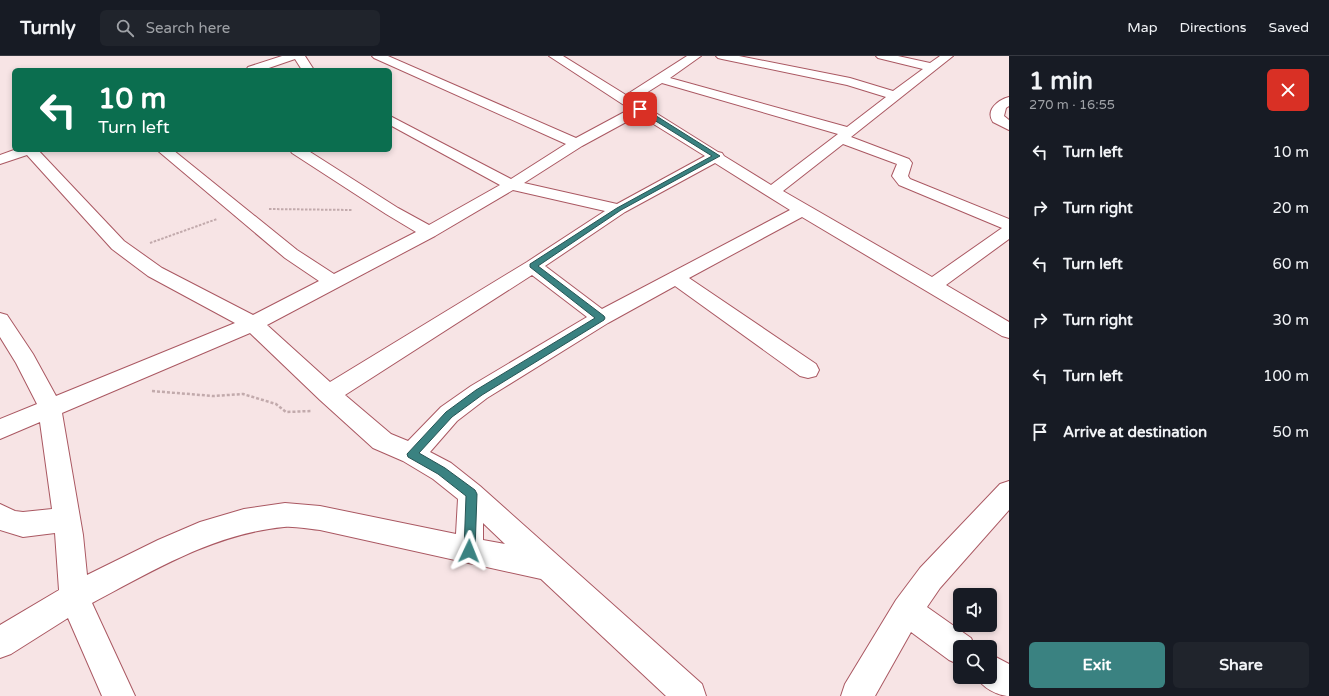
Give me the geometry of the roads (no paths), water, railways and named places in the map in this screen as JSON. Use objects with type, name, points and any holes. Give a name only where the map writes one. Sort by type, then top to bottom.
[{"type":"street","points":[[258,68],[293,56]]},
{"type":"street","points":[[299,56],[307,68]]},
{"type":"street","points":[[378,56],[578,143]]},
{"type":"street","points":[[555,56],[717,156],[772,192],[1009,331]]},
{"type":"street","points":[[0,429],[254,324],[429,232],[511,185],[578,143],[633,104],[661,79],[695,56]]},
{"type":"street","points":[[722,56],[850,82],[895,96]]},
{"type":"street","points":[[882,56],[932,67]]},
{"type":"street","points":[[772,192],[947,56]]},
{"type":"street","points":[[661,79],[844,135],[904,162],[905,163],[900,176],[904,182],[1009,225]]},
{"type":"street","points":[[1009,101],[1004,102],[999,107],[997,114],[998,119],[1009,126]]},
{"type":"street","points":[[392,121],[511,185],[619,209]]},
{"type":"street","points":[[0,160],[22,152]]},
{"type":"street","points":[[32,152],[104,230],[127,252],[155,272],[254,324],[334,399],[382,441],[412,454],[442,471],[471,494],[548,567],[690,696]]},
{"type":"street","points":[[166,152],[291,254],[333,282]]},
{"type":"street","points":[[300,152],[392,211],[429,232]]},
{"type":"street","points":[[334,399],[619,209],[717,156]]},
{"type":"street","points":[[412,454],[449,414],[479,392],[601,318],[802,210]]},
{"type":"street","points":[[932,286],[1009,231]]},
{"type":"street","points":[[533,266],[601,318]]},
{"type":"street","points":[[676,278],[808,370]]},
{"type":"street","points":[[0,320],[25,360],[50,408],[66,519],[74,597],[119,696]]},
{"type":"street","points":[[857,696],[907,611],[930,578],[1009,492]]},
{"type":"street","points":[[469,551],[471,494]]},
{"type":"street","points":[[0,643],[74,597],[168,549],[200,535],[244,521],[285,515],[320,518],[548,567]]},
{"type":"street","points":[[0,516],[7,522],[27,525],[66,519]]},
{"type":"street","points":[[907,611],[953,644]]},
{"type":"street","points":[[997,675],[1009,683]]}]
